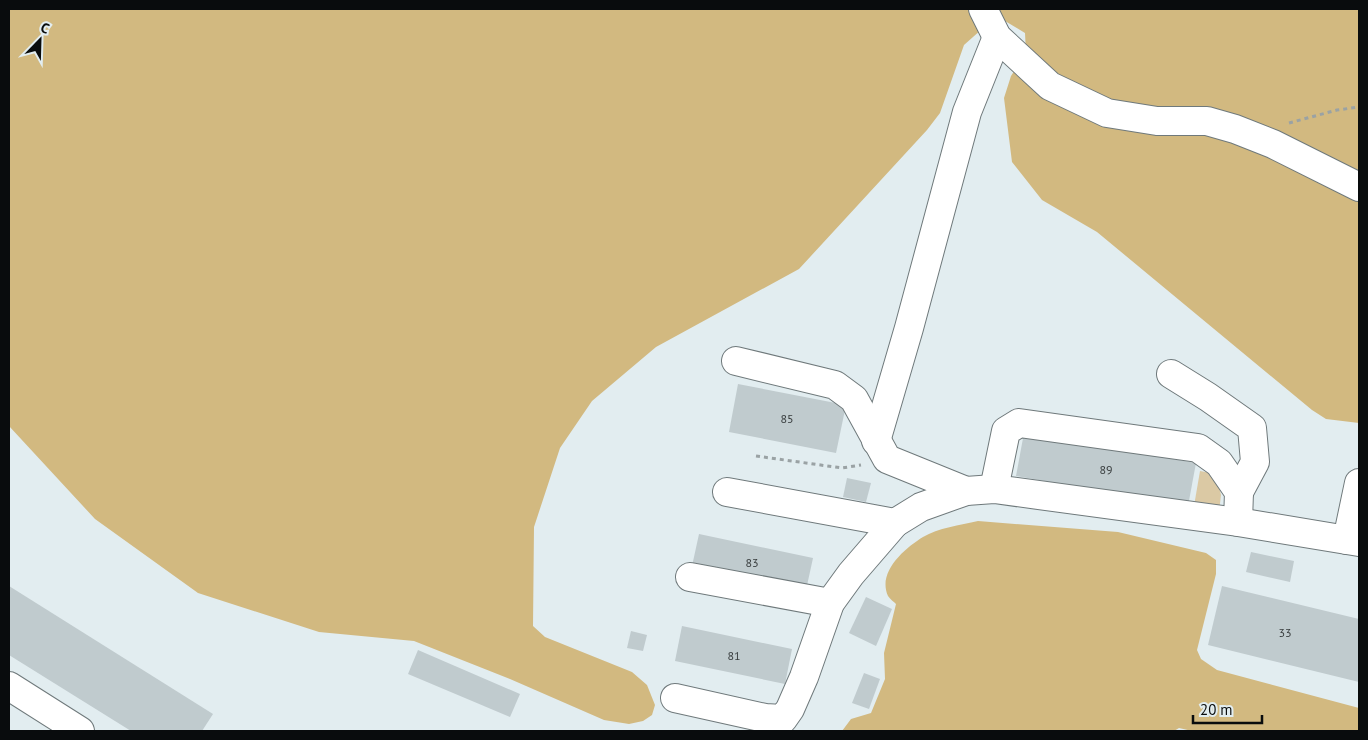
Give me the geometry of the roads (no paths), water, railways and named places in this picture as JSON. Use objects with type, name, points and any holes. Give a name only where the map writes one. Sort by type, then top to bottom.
[{"type":"lane","points":[[983,9],[997,37],[1050,86],[1107,113],[1157,121],[1207,121],[1235,129],[1273,144],[1359,187]]},
{"type":"lane","points":[[882,450],[909,328],[966,112],[997,37]]},
{"type":"lane","points":[[736,361],[835,385],[854,400],[882,450],[966,491]]},
{"type":"lane","points":[[1171,374],[1252,428],[1255,462],[1239,492],[1238,522]]},
{"type":"lane","points":[[994,489],[1006,431],[1020,423],[1198,448],[1219,463],[1239,492]]},
{"type":"lane","points":[[675,698],[765,718],[784,719],[797,693],[830,603],[851,574],[895,523],[921,508],[966,491],[994,489],[1238,522],[1353,541],[1359,483]]},
{"type":"lane","points":[[727,492],[895,523]]},
{"type":"lane","points":[[690,577],[830,603]]},
{"type":"lane","points":[[9,686],[80,731]]}]
